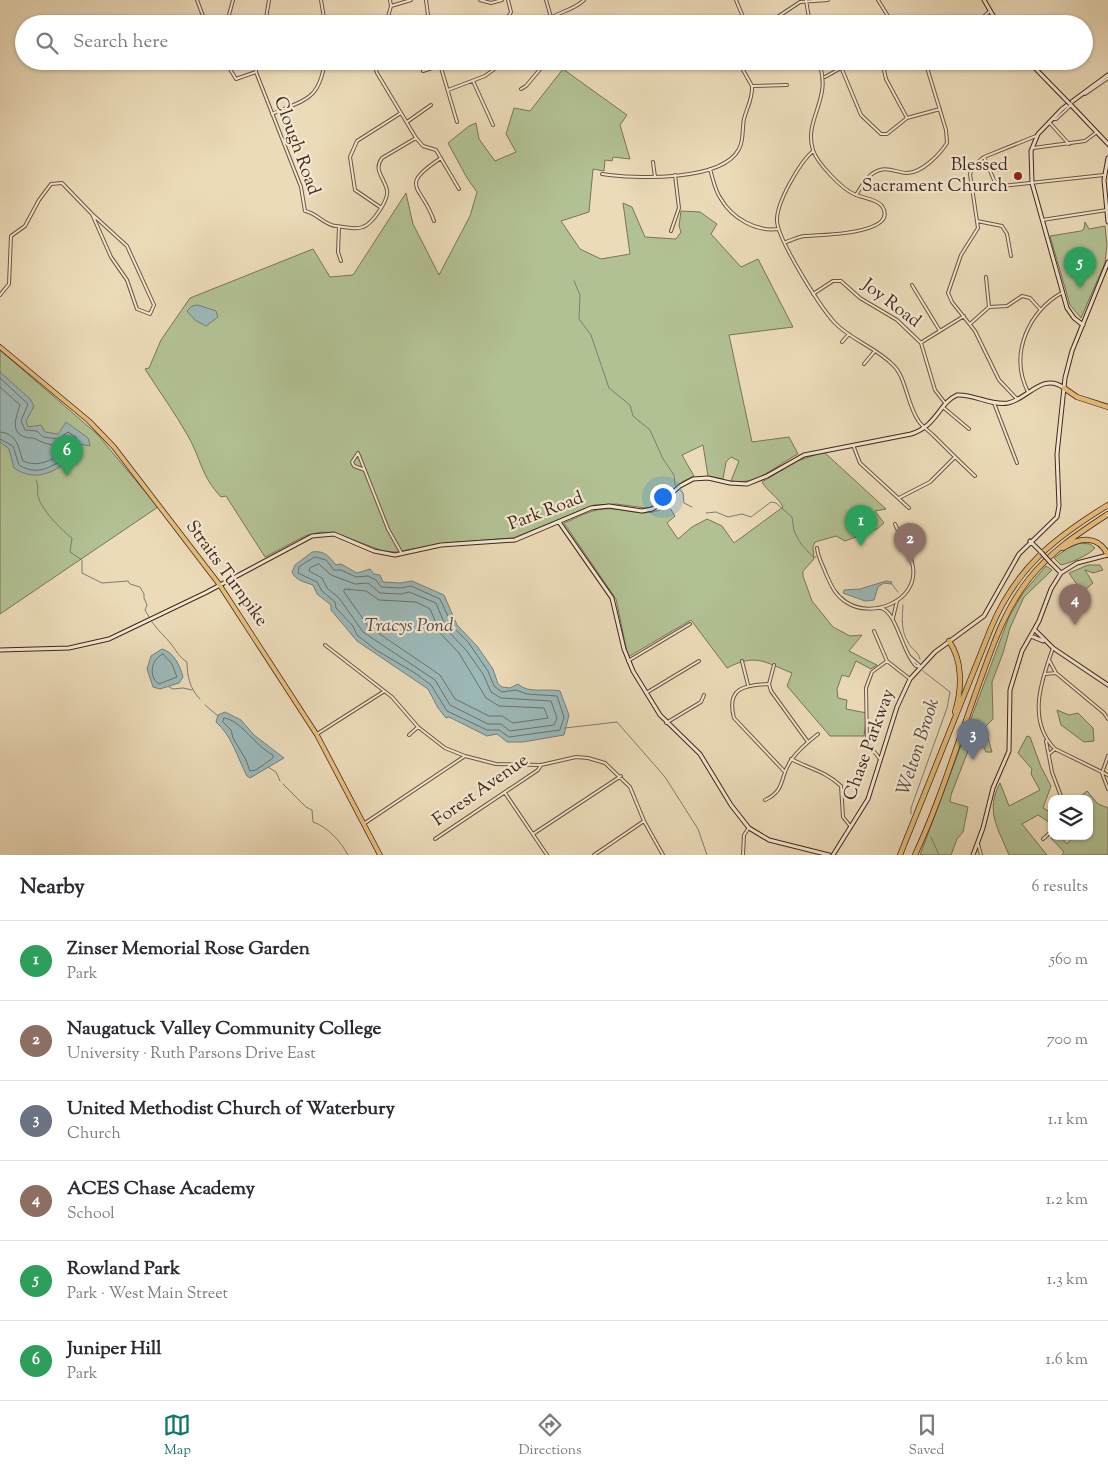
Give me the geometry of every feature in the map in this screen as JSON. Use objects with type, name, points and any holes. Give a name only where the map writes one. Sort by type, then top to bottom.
[{"type":"highway","points":[[1064,388],[1077,397],[1108,407]]},
{"type":"highway","points":[[900,855],[995,619],[1012,587],[1050,544],[1108,505]]},
{"type":"highway","points":[[916,855],[998,631],[1015,599],[1036,570],[1069,540],[1108,514]]},
{"type":"highway","points":[[1036,570],[1061,549],[1081,540],[1099,543],[1108,555]]},
{"type":"highway","points":[[938,760],[956,709],[959,693],[957,660],[949,641]]},
{"type":"main road","points":[[984,0],[992,15]]},
{"type":"main road","points":[[1037,70],[1108,144]]},
{"type":"main road","points":[[1083,325],[1069,312],[1032,183],[1030,167],[1032,148],[1037,136],[1072,100],[1108,77]]},
{"type":"main road","points":[[1108,158],[1104,175],[1108,222]]},
{"type":"main road","name":"Chase Parkway","points":[[833,855],[868,799],[882,760],[897,707],[910,680],[920,667],[949,641],[975,624],[988,612],[1016,559],[1030,541],[1052,525],[1059,512],[1058,450],[1064,388],[1071,356],[1107,270],[1108,262]]},
{"type":"main road","name":"Straits Turnpike","points":[[0,347],[89,422],[114,447],[219,584],[317,735],[380,855]]},
{"type":"main road","points":[[925,429],[953,397],[960,395],[994,403],[1004,403],[1017,399],[1045,383],[1058,384],[1064,388]]},
{"type":"main road","name":"Park Road","points":[[0,650],[69,648],[100,642],[127,631],[304,538],[320,534],[334,534],[386,554],[402,554],[440,545],[515,540],[582,511],[599,506],[614,506],[642,511],[652,509],[680,486],[694,479],[708,478],[738,484],[752,483],[804,455],[911,434],[925,429]]},
{"type":"main road","points":[[559,522],[612,598],[628,661],[646,693],[666,723],[700,754],[731,805],[749,828],[769,840],[829,855]]},
{"type":"main road","points":[[1030,541],[1061,573]]},
{"type":"main road","points":[[974,854],[993,788],[1009,751],[1012,680],[1022,651],[1035,630],[1050,589],[1061,573],[1077,563],[1108,555]]},
{"type":"main road","points":[[1035,630],[1053,648],[1108,685]]},
{"type":"main road","points":[[1031,636],[1044,641]]},
{"type":"street","points":[[197,0],[203,15]]},
{"type":"street","points":[[229,15],[232,0]]},
{"type":"street","points":[[267,15],[270,0]]},
{"type":"street","points":[[321,0],[324,15]]},
{"type":"street","points":[[388,15],[391,6],[390,0]]},
{"type":"street","points":[[391,6],[410,0]]},
{"type":"street","points":[[426,0],[428,15]]},
{"type":"street","points":[[480,0],[491,3],[502,0]]},
{"type":"street","points":[[508,0],[511,12],[509,15]]},
{"type":"street","points":[[546,0],[550,15]]},
{"type":"street","points":[[557,15],[568,11],[584,0]]},
{"type":"street","points":[[736,0],[742,15]]},
{"type":"street","points":[[780,15],[792,5],[806,1],[828,0]]},
{"type":"street","points":[[878,0],[887,15]]},
{"type":"street","points":[[806,1],[808,15]]},
{"type":"street","points":[[985,15],[990,11]]},
{"type":"street","points":[[231,70],[236,78],[256,72]]},
{"type":"street","points":[[272,114],[311,97],[316,92],[323,78],[324,70]]},
{"type":"street","points":[[376,70],[416,138],[423,146],[436,150],[459,189]]},
{"type":"street","points":[[442,70],[457,122]]},
{"type":"street","points":[[448,90],[473,81],[494,70]]},
{"type":"street","points":[[521,89],[539,70]]},
{"type":"street","points":[[602,174],[632,178],[675,175],[710,169],[732,157],[739,149],[744,120],[752,97],[752,86],[743,70]]},
{"type":"street","points":[[786,242],[802,237],[861,232],[876,225],[884,214],[879,202],[856,195],[846,189],[827,170],[813,151],[812,128],[823,94],[825,78],[822,70]]},
{"type":"street","points":[[825,78],[837,70]]},
{"type":"street","points":[[842,70],[860,115],[884,135],[907,118],[940,109]]},
{"type":"street","points":[[884,70],[886,79],[907,118]]},
{"type":"street","points":[[856,195],[870,175],[886,169],[914,172],[919,170],[946,146],[948,139],[928,70]]},
{"type":"street","name":"Clough Road","points":[[256,72],[301,187],[305,211],[328,224],[339,227]]},
{"type":"street","points":[[1069,144],[1051,120],[1056,119],[1070,104],[1108,77]]},
{"type":"street","points":[[473,81],[493,125]]},
{"type":"street","points":[[752,86],[787,84]]},
{"type":"street","points":[[407,122],[431,105]]},
{"type":"street","points":[[380,207],[356,190],[350,157],[357,141],[401,113]]},
{"type":"street","points":[[1032,148],[1085,141],[1097,132]]},
{"type":"street","points":[[1017,399],[999,380],[970,324],[952,302],[948,293],[961,255],[977,233],[970,174],[974,164],[984,157],[1037,136]]},
{"type":"street","points":[[341,261],[338,252],[339,227],[365,227],[380,207],[387,191],[378,168],[379,162],[382,158],[416,138]]},
{"type":"street","points":[[813,151],[803,161],[780,203],[777,219],[778,229],[813,294],[835,323],[888,360],[898,371],[909,405],[925,429],[975,476]]},
{"type":"street","points":[[984,157],[990,173],[997,184],[1007,186],[1104,175]]},
{"type":"street","points":[[434,221],[416,188],[416,181],[421,171],[441,158]]},
{"type":"street","points":[[653,162],[655,176]]},
{"type":"street","points":[[710,169],[719,196],[726,206],[754,228],[778,229]]},
{"type":"street","points":[[672,231],[678,208],[675,175]]},
{"type":"street","points":[[0,295],[9,284],[11,236],[25,226],[39,200],[51,184],[62,183],[127,246],[154,305],[150,314],[137,309],[127,280],[111,257],[92,214]]},
{"type":"street","points":[[1042,220],[1107,210]]},
{"type":"street","points":[[977,221],[1002,226],[1007,234],[1011,256]]},
{"type":"street","points":[[986,277],[989,307]]},
{"type":"street","name":"Joy Road","points":[[813,294],[833,281],[841,281],[860,298],[897,320],[921,343],[935,390],[945,406],[969,429]]},
{"type":"street","points":[[912,285],[940,331]]},
{"type":"street","points":[[1028,392],[1024,381],[1021,356],[1024,336],[1040,308],[1063,292]]},
{"type":"street","points":[[970,324],[989,307],[1007,306],[1022,296],[1026,296],[1040,308]]},
{"type":"street","points":[[921,343],[964,316]]},
{"type":"street","points":[[842,342],[849,334]]},
{"type":"street","points":[[864,364],[874,352]]},
{"type":"street","points":[[994,403],[1017,463]]},
{"type":"street","points":[[853,445],[860,462],[909,508]]},
{"type":"street","points":[[365,470],[354,466],[352,462],[355,454],[358,453],[365,470],[388,529],[402,554]]},
{"type":"street","points":[[899,498],[930,482],[955,458]]},
{"type":"street","points":[[881,608],[897,600],[910,586],[913,567],[895,524]]},
{"type":"street","points":[[817,548],[819,558],[832,586],[841,598],[860,608],[881,608],[887,610],[893,618],[900,639],[914,665],[920,667]]},
{"type":"street","points":[[893,618],[897,600]]},
{"type":"street","points":[[628,661],[690,624]]},
{"type":"street","points":[[874,631],[888,661],[910,680]]},
{"type":"street","points":[[326,645],[383,692],[392,697],[418,727],[445,748],[465,756],[496,764],[541,765],[576,757],[605,763],[621,776],[630,787],[644,821],[663,855]]},
{"type":"street","points":[[1053,648],[1044,674],[1038,708],[1041,729],[1046,741],[1052,772],[1061,795]]},
{"type":"street","points":[[910,656],[918,662],[920,667]]},
{"type":"street","points":[[1049,660],[1056,673],[1104,713],[1108,719]]},
{"type":"street","points":[[646,693],[699,661]]},
{"type":"street","points":[[742,661],[748,685]]},
{"type":"street","points":[[882,760],[874,755],[867,743],[866,688],[872,672],[888,661]]},
{"type":"street","points":[[774,665],[769,684],[774,698],[808,742]]},
{"type":"street","points":[[1044,674],[1056,673]]},
{"type":"street","points":[[769,684],[748,685],[736,691],[731,706],[734,718],[785,772]]},
{"type":"street","points":[[317,735],[383,692]]},
{"type":"street","points":[[666,723],[701,702],[704,695]]},
{"type":"street","points":[[409,736],[418,727]]},
{"type":"street","points":[[765,800],[774,796],[782,786],[785,772],[792,759],[818,734]]},
{"type":"street","points":[[1046,741],[1055,749],[1108,775]]},
{"type":"street","points":[[1049,754],[1055,749]]},
{"type":"street","points":[[364,824],[465,756]]},
{"type":"street","points":[[1108,756],[1102,772],[1103,780],[1108,789]]},
{"type":"street","points":[[792,759],[807,768],[828,774],[841,786],[843,817],[851,827]]},
{"type":"street","name":"Forest Avenue","points":[[435,839],[538,770],[541,765]]},
{"type":"street","points":[[533,834],[621,776]]},
{"type":"street","points":[[505,792],[547,855]]},
{"type":"street","points":[[594,855],[644,821]]},
{"type":"street","points":[[743,855],[744,835],[749,828]]},
{"type":"street","points":[[1043,839],[1048,835]]},
{"type":"street","points":[[974,854],[980,854],[978,844]]},
{"type":"green space","points":[[562,70],[564,70],[627,115],[620,125],[630,159],[613,157],[612,161],[605,160],[604,171],[593,169],[589,212],[561,221],[580,249],[601,259],[630,254],[623,203],[632,207],[645,237],[676,239],[681,232],[679,226],[681,211],[700,212],[717,224],[711,234],[741,267],[758,259],[793,327],[729,335],[752,442],[789,437],[798,454],[758,478],[740,482],[731,481],[739,461],[731,457],[726,462],[723,479],[708,476],[703,445],[682,455],[694,476],[682,482],[656,506],[646,508],[616,504],[594,505],[513,538],[446,543],[396,552],[383,551],[338,534],[321,532],[305,536],[265,557],[226,496],[221,497],[209,482],[188,436],[145,369],[149,368],[161,340],[190,298],[313,249],[330,277],[353,275],[406,193],[413,224],[439,275],[470,216],[477,192],[448,143],[469,126],[476,123],[479,139],[495,161],[516,152],[506,134],[514,108],[530,111]]},
{"type":"green space","points":[[1085,222],[1089,229],[1105,226],[1107,245],[1105,263],[1081,318],[1070,305],[1050,236],[1081,231],[1084,229]]},
{"type":"green space","points":[[0,350],[97,434],[158,507],[0,614]]},
{"type":"green space","points":[[824,452],[886,509],[875,511],[884,523],[877,529],[845,541],[836,536],[815,542],[813,547],[814,559],[803,571],[812,601],[833,627],[850,636],[862,635],[849,651],[877,665],[871,669],[856,661],[849,677],[842,675],[837,689],[838,698],[847,700],[846,709],[867,713],[864,736],[830,736],[787,686],[792,673],[767,663],[753,660],[737,663],[727,668],[691,620],[628,657],[616,599],[564,523],[588,513],[604,509],[645,513],[660,510],[668,505],[675,516],[667,523],[678,539],[692,527],[707,519],[722,526],[734,543],[783,507],[762,482],[797,461]]},
{"type":"green space","points":[[1080,543],[1090,544],[1095,548],[1080,558],[1061,565],[1054,558],[1068,548]]},
{"type":"green space","points":[[1088,565],[1100,565],[1103,570],[1093,573],[1085,570],[1093,583],[1085,590],[1078,586],[1069,573]]},
{"type":"green space","points":[[1046,566],[1052,570],[1024,597],[1010,628],[992,682],[993,719],[985,727],[992,752],[986,752],[979,737],[973,738],[951,795],[950,802],[968,807],[963,832],[957,839],[951,855],[920,855],[1009,617],[1023,593]]},
{"type":"green space","points":[[1057,710],[1069,715],[1078,713],[1093,728],[1094,741],[1084,742],[1061,725]]},
{"type":"green space","points":[[1027,736],[1030,737],[1041,767],[1051,786],[1043,808],[1048,811],[1048,821],[1038,815],[1022,824],[1047,855],[1009,855],[997,828],[993,811],[1000,783],[1009,806],[1040,790],[1031,774],[1032,769],[1018,753]]},
{"type":"green space","points":[[1087,791],[1090,795],[1082,795]]},
{"type":"green space","points":[[1093,798],[1098,804],[1108,808],[1108,855],[1062,855],[1064,852],[1053,840],[1064,840],[1067,844],[1070,840],[1093,840]]},
{"type":"water","points":[[198,305],[216,311],[218,317],[206,326],[195,320],[187,311],[192,306]]},
{"type":"water","points":[[0,372],[30,399],[34,406],[26,421],[28,427],[41,425],[45,432],[58,434],[66,422],[88,438],[90,446],[79,444],[75,456],[61,466],[46,473],[31,475],[22,473],[14,468],[9,449],[0,442]]},
{"type":"water","name":"Tracys Pond","points":[[312,552],[323,553],[336,565],[341,564],[357,573],[370,569],[374,574],[380,575],[383,582],[400,583],[412,581],[444,595],[457,625],[477,646],[493,669],[498,684],[502,687],[510,688],[518,684],[532,690],[560,691],[569,715],[564,735],[523,742],[507,742],[497,734],[487,736],[449,717],[446,718],[438,708],[428,689],[357,641],[331,610],[331,605],[317,594],[313,585],[301,581],[294,575],[292,572],[295,565]]},
{"type":"water","points":[[886,581],[892,582],[891,584],[884,583],[878,587],[874,600],[865,601],[843,593],[844,590],[860,589]]},
{"type":"water","points":[[162,649],[173,656],[183,677],[179,683],[160,689],[153,687],[147,669],[151,656]]},
{"type":"water","points":[[225,712],[241,720],[254,735],[284,758],[250,778],[247,776],[230,740],[216,722],[218,715]]},
{"type":"waterway","name":"Welton Brook","points":[[574,281],[580,295],[579,319],[591,335],[609,388],[630,405],[633,416],[650,430],[663,459],[674,475],[675,485]]},
{"type":"waterway","points":[[36,480],[38,496],[43,507],[57,525],[72,538],[70,552],[82,560],[82,573],[102,583],[128,581],[130,584],[140,587],[144,594],[147,605],[145,610],[149,617]]},
{"type":"waterway","name":"Welton Brook","points":[[680,490],[683,493],[684,503],[692,507]]},
{"type":"waterway","name":"Welton Brook","points":[[706,513],[716,512],[728,517],[742,514],[751,517],[771,502],[776,503],[792,517],[794,531],[801,544],[813,557],[816,557]]},
{"type":"waterway","name":"Welton Brook","points":[[891,583],[898,592]]},
{"type":"waterway","name":"Welton Brook","points":[[903,605],[902,620],[904,633],[909,644],[920,659]]},
{"type":"waterway","points":[[152,622],[187,662],[190,682],[200,699]]},
{"type":"waterway","name":"Welton Brook","points":[[911,814],[911,808],[947,708],[950,692],[923,671]]},
{"type":"waterway","points":[[169,687],[192,690]]},
{"type":"waterway","points":[[205,705],[218,716]]},
{"type":"waterway","points":[[565,728],[617,722],[665,777],[698,829],[707,855]]},
{"type":"waterway","points":[[268,767],[276,772],[280,781]]},
{"type":"waterway","points":[[283,784],[306,807],[312,810],[313,822],[324,827],[334,836],[348,855]]},
{"type":"waterway","name":"Welton Brook","points":[[931,837],[939,855]]},
{"type":"place","name":"Blessed Sacrament Church","points":[[1018,176]]},
{"type":"place","name":"Rowland Park","points":[[1080,288]]},
{"type":"place","name":"Juniper Hill","points":[[67,476]]},
{"type":"place","name":"Zinser Memorial Rose Garden","points":[[861,546]]},
{"type":"place","name":"Naugatuck Valley Community College","points":[[910,564]]},
{"type":"place","name":"ACES Chase Academy","points":[[1075,625]]},
{"type":"place","name":"United Methodist Church of Waterbury","points":[[973,760]]}]
